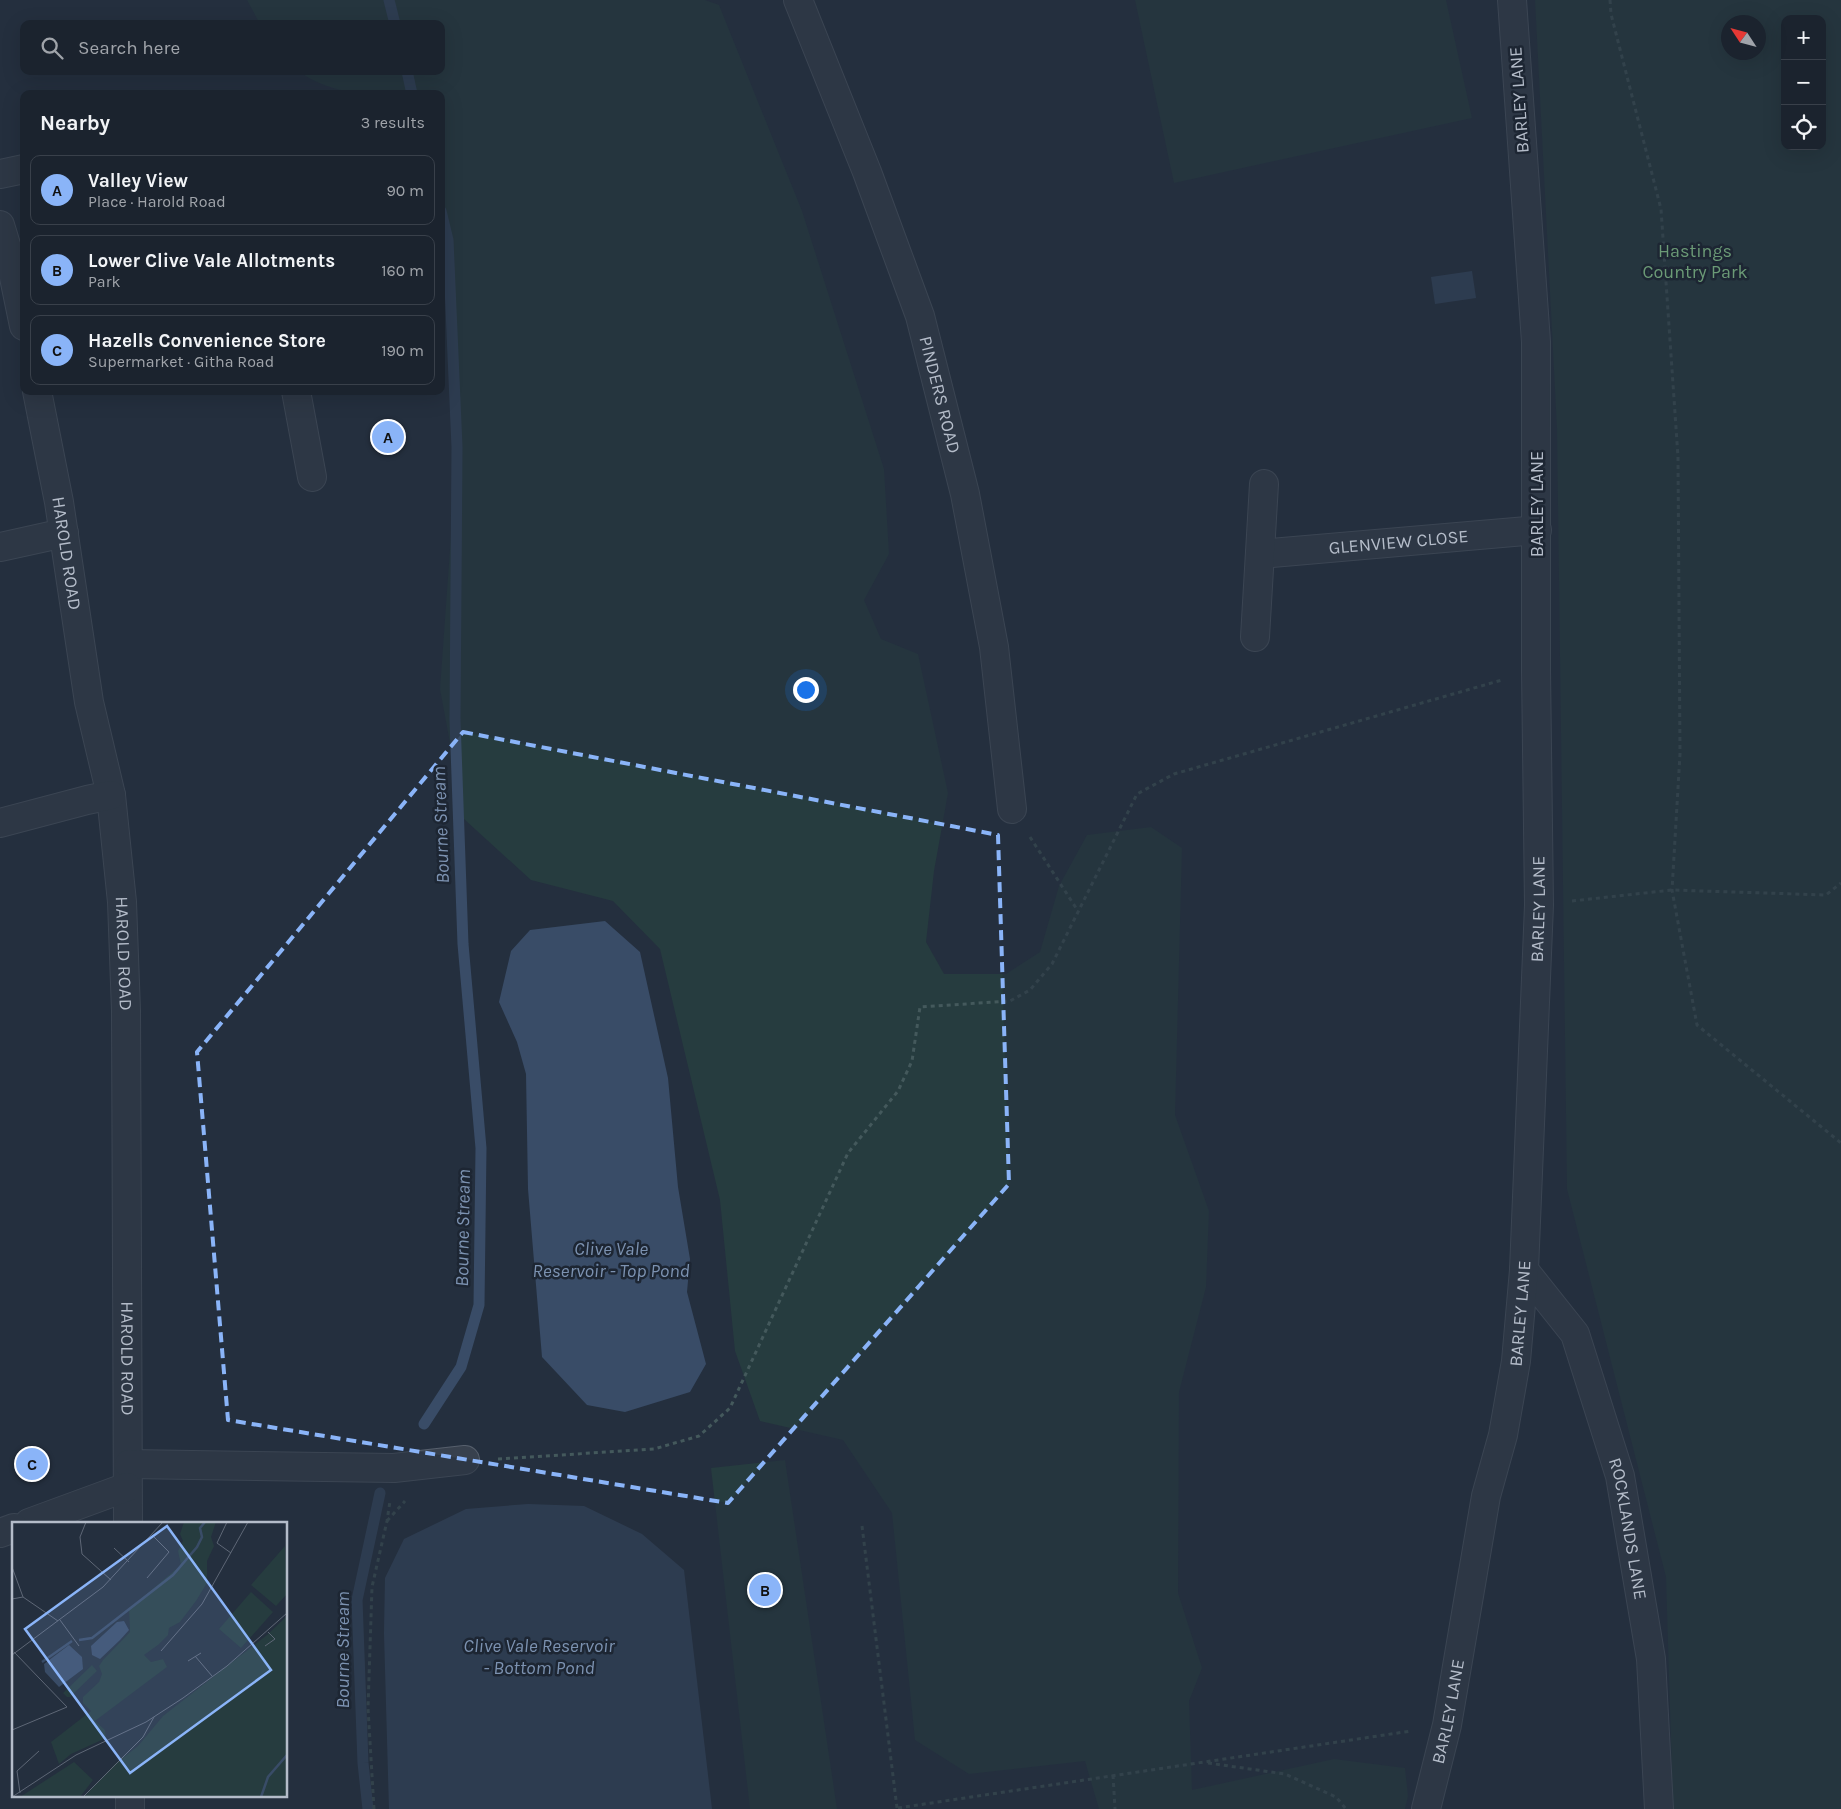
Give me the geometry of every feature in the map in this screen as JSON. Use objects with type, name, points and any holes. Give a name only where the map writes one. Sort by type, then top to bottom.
[{"type":"street","name":"PINDERS ROAD","points":[[798,0],[867,172],[920,316],[965,494],[992,638],[1012,809]]},
{"type":"street","name":"BARLEY LANE","points":[[1426,1809],[1447,1725],[1486,1496],[1503,1435],[1516,1361],[1524,1270],[1539,905],[1536,670],[1536,342],[1512,0]]},
{"type":"street","points":[[0,174],[20,170]]},
{"type":"street","points":[[0,225],[10,258],[20,307]]},
{"type":"street","name":"HAROLD ROAD","points":[[38,395],[59,502],[89,702],[111,795],[122,902],[126,1011],[128,1522]]},
{"type":"street","points":[[297,395],[312,477]]},
{"type":"street","points":[[1255,637],[1264,484]]},
{"type":"street","name":"GLENVIEW CLOSE","points":[[1260,554],[1537,530]]},
{"type":"street","points":[[0,547],[64,533]]},
{"type":"street","points":[[0,823],[111,795]]},
{"type":"street","name":"ROCKLANDS LANE","points":[[1524,1270],[1575,1334],[1620,1476],[1651,1659],[1659,1809]]},
{"type":"street","points":[[30,1522],[128,1475],[394,1468],[465,1460]]},
{"type":"street","points":[[0,1533],[12,1529]]},
{"type":"street","points":[[130,1796],[130,1809]]},
{"type":"path","points":[[1610,0],[1611,14],[1661,209],[1678,457],[1680,754],[1672,890],[1697,1025],[1841,1143]]},
{"type":"path","points":[[465,1460],[654,1450],[699,1436],[730,1408],[848,1153],[898,1091],[912,1061],[920,1007],[1010,1001],[1030,990],[1052,964],[1137,794],[1174,774],[1536,670]]},
{"type":"path","points":[[1012,809],[1078,912]]},
{"type":"path","points":[[1539,905],[1672,890],[1826,895],[1841,883]]},
{"type":"path","points":[[374,1809],[368,1708],[372,1587],[387,1521],[394,1468]]},
{"type":"path","points":[[862,1526],[898,1808],[1447,1725]]},
{"type":"path","points":[[1203,1762],[1284,1774],[1336,1797],[1346,1809]]},
{"type":"path","points":[[1114,1775],[1115,1809]]},
{"type":"highlighted area","points":[[463,732],[998,835],[1009,1184],[728,1503],[228,1420],[197,1052]]},
{"type":"green space","points":[[247,0],[705,0],[719,5],[802,211],[884,469],[889,554],[864,600],[881,639],[918,654],[948,793],[934,871],[926,942],[944,974],[1006,974],[1040,952],[1059,886],[1087,835],[1151,827],[1182,848],[1175,1115],[1209,1211],[1206,1287],[1179,1392],[1178,1593],[1202,1668],[1189,1701],[1192,1790],[1334,1759],[1405,1768],[1408,1796],[1405,1809],[1099,1809],[1085,1761],[969,1774],[915,1740],[892,1513],[843,1440],[760,1421],[735,1351],[720,1200],[660,949],[613,901],[531,880],[464,819],[440,689],[457,452],[448,219],[445,210],[445,90],[344,90],[314,81],[305,75],[445,75],[445,20],[258,20]]},
{"type":"green space","points":[[1135,0],[1446,0],[1472,118],[1174,183]]},
{"type":"green space","name":"Hastings Country Park","points":[[1535,0],[1841,0],[1841,1809],[1673,1809],[1666,1577],[1567,1189],[1557,428]]},
{"type":"green space","points":[[785,1460],[837,1809],[750,1809],[711,1468]]},
{"type":"water","points":[[1472,271],[1476,298],[1435,304],[1431,277]]},
{"type":"water","name":"Clive Vale Reservoir - Top Pond","points":[[605,921],[640,952],[668,1078],[678,1187],[690,1259],[687,1292],[706,1364],[690,1392],[625,1412],[587,1405],[542,1357],[528,1189],[526,1074],[517,1042],[499,1002],[511,951],[530,930]]},
{"type":"water","name":"Clive Vale Reservoir - Bottom Pond","points":[[528,1504],[584,1506],[642,1534],[684,1570],[712,1809],[389,1809],[384,1633],[385,1578],[404,1539],[466,1509]]},
{"type":"waterway","name":"Bourne Stream","points":[[389,0],[394,20]]},
{"type":"waterway","name":"Bourne Stream","points":[[408,75],[411,90]]},
{"type":"waterway","name":"Bourne Stream","points":[[424,1424],[461,1367],[479,1305],[481,1148],[463,944],[455,720],[457,447],[448,240],[445,228]]},
{"type":"waterway","name":"Bourne Stream","points":[[368,1809],[363,1763],[357,1600],[380,1493]]},
{"type":"place","name":"Valley View","points":[[388,437]]},
{"type":"place","name":"Hazells Convenience Store","points":[[32,1464]]},
{"type":"place","name":"Lower Clive Vale Allotments","points":[[765,1590]]}]
